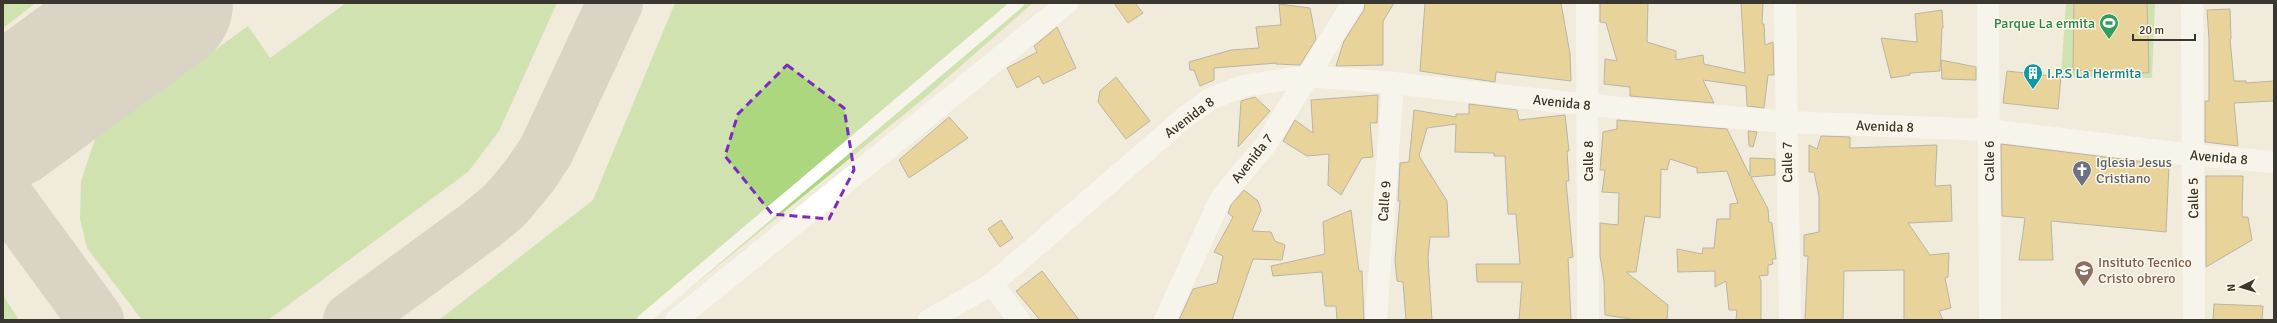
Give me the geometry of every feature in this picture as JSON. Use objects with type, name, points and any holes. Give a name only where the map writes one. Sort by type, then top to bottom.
[{"type":"street","points":[[676,320],[1067,3]]},
{"type":"street","name":"Avenida 7","points":[[1165,320],[1221,198],[1266,144],[1353,3]]},
{"type":"street","name":"Calle 8","points":[[1587,3],[1588,320]]},
{"type":"street","name":"Calle 7","points":[[1785,3],[1790,320]]},
{"type":"street","name":"Calle 6","points":[[1988,3],[1990,320]]},
{"type":"street","name":"Calle 5","points":[[2192,3],[2194,320]]},
{"type":"street","name":"Avenida 8","points":[[928,320],[992,284],[1184,118],[1210,99],[1243,86],[1308,76],[1393,83],[1588,105],[1787,122],[1989,130],[2192,155],[2274,162]]},
{"type":"street","name":"Calle 9","points":[[1376,320],[1393,83]]},
{"type":"street","points":[[992,284],[1019,320]]},
{"type":"lane","points":[[643,320],[1018,3]]},
{"type":"highlighted area","points":[[787,65],[844,108],[854,170],[829,219],[772,214],[725,156],[738,114]]},
{"type":"green space","points":[[3,3],[36,3],[3,28]]},
{"type":"green space","points":[[346,3],[557,3],[499,131],[468,172],[268,320],[142,320],[87,248],[80,219],[81,181],[96,136],[248,26],[270,58]]},
{"type":"green space","points":[[675,3],[1033,3],[923,99],[651,320],[439,320],[593,200]]},
{"type":"green space","name":"Parque La ermita","points":[[2066,3],[2155,3],[2152,78],[2061,77]]},
{"type":"green space","points":[[3,295],[19,320],[3,320]]},
{"type":"building","points":[[1114,3],[1135,3],[1143,13],[1128,23]]},
{"type":"building","points":[[1365,3],[1394,3],[1383,21],[1383,65],[1336,66],[1344,41],[1364,10]]},
{"type":"building","points":[[1425,3],[1561,3],[1570,54],[1571,81],[1496,72],[1495,82],[1420,71]]},
{"type":"building","points":[[1600,3],[1648,3],[1647,42],[1676,51],[1676,60],[1703,55],[1704,64],[1745,73],[1741,3],[1763,3],[1762,24],[1764,24],[1765,45],[1773,42],[1774,75],[1768,75],[1764,108],[1747,106],[1746,86],[1703,80],[1714,103],[1630,96],[1630,87],[1604,84],[1605,59],[1617,61],[1606,23],[1600,22]]},
{"type":"building","name":"Parque La ermita","points":[[2074,3],[2147,3],[2149,73],[2073,70]]},
{"type":"building","points":[[1279,4],[1310,8],[1316,39],[1300,65],[1276,64],[1277,63],[1214,68],[1214,80],[1200,86],[1194,70],[1190,70],[1189,62],[1231,50],[1259,48],[1256,27],[1281,25]]},
{"type":"building","points":[[2230,9],[2230,39],[2234,81],[2246,81],[2246,83],[2274,81],[2274,101],[2234,103],[2238,146],[2205,142],[2205,101],[2209,101],[2209,40],[2207,10]]},
{"type":"building","points":[[1942,10],[1943,28],[1940,71],[1910,73],[1910,75],[1891,78],[1881,38],[1917,42],[1915,14]]},
{"type":"building","points":[[1057,27],[1076,68],[1043,84],[1039,76],[1017,88],[1007,68],[1037,52],[1034,46]]},
{"type":"building","points":[[1941,60],[1976,67],[1976,80],[1942,79]]},
{"type":"building","name":"I.P.S La Hermita","points":[[2007,71],[2061,77],[2058,109],[2003,103]]},
{"type":"building","points":[[1116,77],[1150,121],[1126,139],[1098,102],[1100,91]]},
{"type":"building","points":[[1378,95],[1377,123],[1370,123],[1373,157],[1362,158],[1341,195],[1328,185],[1329,154],[1307,156],[1283,141],[1295,120],[1313,133],[1311,100]]},
{"type":"building","points":[[1255,97],[1270,111],[1238,147],[1241,101]]},
{"type":"building","points":[[1469,104],[1517,110],[1519,120],[1565,115],[1569,151],[1567,151],[1569,181],[1566,181],[1573,257],[1568,258],[1571,320],[1519,320],[1522,282],[1477,282],[1476,264],[1520,264],[1516,214],[1508,214],[1505,156],[1494,156],[1494,153],[1455,152],[1456,124],[1427,128],[1419,156],[1447,201],[1449,237],[1430,237],[1428,258],[1432,320],[1406,320],[1403,282],[1397,281],[1395,260],[1400,201],[1398,201],[1400,163],[1409,162],[1414,110],[1456,117],[1456,114],[1469,114]]},
{"type":"building","points":[[949,117],[968,138],[909,178],[899,160]]},
{"type":"building","points":[[1617,120],[1727,129],[1750,176],[1750,158],[1775,159],[1775,175],[1751,177],[1768,209],[1769,222],[1772,223],[1776,259],[1772,259],[1773,264],[1768,265],[1768,275],[1759,276],[1761,281],[1761,320],[1736,320],[1737,310],[1729,310],[1726,281],[1715,287],[1715,271],[1678,272],[1677,249],[1702,254],[1703,248],[1714,248],[1717,219],[1730,219],[1730,204],[1738,203],[1727,171],[1697,173],[1697,168],[1670,159],[1667,170],[1661,169],[1660,218],[1645,216],[1636,272],[1626,272],[1668,305],[1667,320],[1637,320],[1605,315],[1604,281],[1600,256],[1600,223],[1618,225],[1619,193],[1602,192],[1605,170],[1600,170],[1603,132],[1617,129]]},
{"type":"building","points":[[1748,131],[1757,132],[1753,147],[1749,146]]},
{"type":"building","points":[[1821,136],[1850,137],[1850,148],[1937,145],[1935,186],[1951,185],[1952,221],[1908,223],[1930,255],[1949,253],[1948,277],[1945,278],[1951,308],[1939,311],[1943,320],[1904,320],[1904,270],[1844,271],[1843,320],[1805,320],[1808,256],[1804,256],[1804,235],[1819,232],[1819,196],[1814,172],[1809,172],[1809,145],[1817,149]]},
{"type":"building","name":"Iglesia Jesus Cristiano","points":[[2001,144],[2169,165],[2166,232],[2051,221],[2053,260],[2019,260],[2025,218],[2002,216]]},
{"type":"building","points":[[2206,176],[2243,176],[2242,217],[2248,217],[2252,240],[2206,267]]},
{"type":"building","points":[[1244,190],[1258,201],[1261,210],[1252,231],[1271,232],[1275,241],[1285,245],[1282,260],[1253,259],[1232,320],[1179,320],[1193,289],[1217,283],[1223,256],[1214,252],[1233,217],[1228,213],[1231,205]]},
{"type":"building","points":[[1351,210],[1359,271],[1362,271],[1364,320],[1337,320],[1336,306],[1325,306],[1322,272],[1273,276],[1271,266],[1325,254],[1323,222]]},
{"type":"building","points":[[1001,220],[1013,238],[1000,247],[988,229]]},
{"type":"building","points":[[1042,271],[1079,320],[1040,320],[1016,291]]},
{"type":"building","points":[[2214,304],[2263,306],[2262,320],[2213,320]]},
{"type":"taxiway","points":[[351,320],[481,225],[506,204],[530,175],[546,151],[615,3]]},
{"type":"taxiway","points":[[3,123],[18,109]]},
{"type":"taxiway","points":[[3,193],[96,320]]},
{"type":"runway","points":[[3,120],[163,3]]},
{"type":"place","name":"Parque La ermita","points":[[2109,40]]},
{"type":"place","name":"I.P.S La Hermita","points":[[2033,90]]},
{"type":"place","name":"Iglesia Jesus Cristiano","points":[[2082,187]]},
{"type":"place","name":"Insituto Tecnico Cristo obrero","points":[[2084,287]]}]
